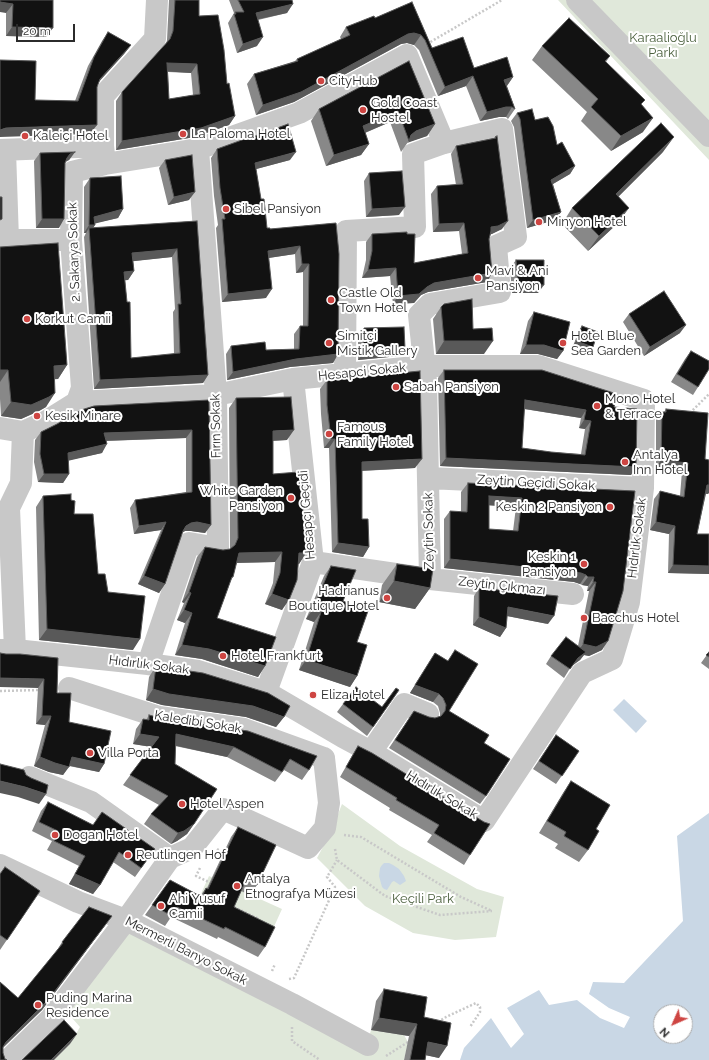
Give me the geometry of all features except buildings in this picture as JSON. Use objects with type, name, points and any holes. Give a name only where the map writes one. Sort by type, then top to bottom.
[{"type":"street","points":[[104,155],[103,96],[155,39],[157,0]]},
{"type":"street","points":[[577,0],[709,136]]},
{"type":"street","points":[[71,240],[4,240],[3,150],[104,155],[198,149],[299,113],[407,55],[444,143],[413,154],[416,227],[346,231],[345,374]]},
{"type":"street","name":"Zeytin Sokak","points":[[313,562],[430,579],[425,366],[418,315],[430,304],[500,292],[496,246],[516,237],[502,129],[444,143]]},
{"type":"street","name":"Fırın Sokak","points":[[148,664],[190,543],[218,548],[216,395],[198,149]]},
{"type":"street","name":"2. Sakarya Sokak","points":[[77,402],[82,388],[71,240],[72,172],[104,155]]},
{"type":"street","name":"Hesapci Sokak","points":[[77,402],[216,395],[293,379],[425,366],[538,366],[644,400]]},
{"type":"street","name":"Hesapçı Geçidi","points":[[266,692],[313,562],[293,379]]},
{"type":"street","name":"Hıdırlık Sokak","points":[[8,650],[148,664],[198,671],[266,692],[371,752],[484,821],[582,673],[612,659],[629,602],[643,488],[644,400]]},
{"type":"street","points":[[0,428],[23,432],[45,422],[77,402]]},
{"type":"street","points":[[8,650],[9,508],[21,483],[23,432]]},
{"type":"street","name":"Zeytin Geçidi Sokak","points":[[428,478],[643,488]]},
{"type":"street","name":"Zeytin Çıkmazı","points":[[430,579],[574,594]]},
{"type":"street","name":"Kaledibi Sokak","points":[[69,688],[158,717],[244,729],[324,758]]},
{"type":"street","points":[[371,752],[404,704],[428,714]]},
{"type":"street","points":[[8,1060],[51,1018],[126,920],[170,858],[192,848],[223,809],[308,848],[328,830],[329,803],[324,758],[343,737]]},
{"type":"street","points":[[29,777],[91,802],[170,858]]},
{"type":"street","name":"Mermerli Banyo Sokak","points":[[0,865],[78,902],[126,920],[292,1004],[377,1051]]},
{"type":"path","points":[[407,55],[502,0]]},
{"type":"path","points":[[686,417],[709,394]]},
{"type":"path","points":[[0,691],[69,688]]},
{"type":"path","points":[[328,830],[361,837],[461,897],[492,911],[440,915],[385,896],[337,860],[328,830]]},
{"type":"path","points":[[294,978],[335,887],[327,877],[337,860]]},
{"type":"path","points":[[201,865],[196,876],[213,884]]},
{"type":"path","points":[[229,905],[257,918],[254,923]]},
{"type":"path","points":[[435,1024],[476,1003],[480,1007],[480,1012],[470,1027]]},
{"type":"path","points":[[292,1004],[292,1041],[320,1060]]},
{"type":"path","points":[[377,1051],[408,1042]]},
{"type":"green space","name":"Karaalioğlu Parkı","points":[[558,0],[709,0],[709,160]]},
{"type":"green space","name":"Keçili Park","points":[[342,804],[400,846],[477,889],[504,897],[496,937],[455,940],[413,933],[365,906],[317,858],[331,832]]},
{"type":"green space","points":[[209,876],[282,909],[272,931],[199,898]]},
{"type":"green space","points":[[128,926],[365,1051],[371,1030],[404,1035],[408,1042],[404,1060],[54,1060],[70,1044],[80,1027],[65,1010]]},
{"type":"water","points":[[624,699],[647,721],[636,733],[613,710]]},
{"type":"water","points":[[709,813],[709,1060],[460,1060],[464,1048],[491,1018],[511,1048],[524,1034],[507,1008],[539,990],[549,1005],[577,1000],[600,1018],[624,1028],[630,1017],[609,1008],[589,994],[593,982],[624,983],[683,921],[677,836]]},
{"type":"water","points":[[384,863],[389,863],[399,869],[406,881],[400,885],[394,881],[387,890],[384,889],[379,876],[380,868]]},
{"type":"place","name":"CityHub","points":[[321,81]]},
{"type":"place","name":"Gold Coast Hostel","points":[[363,110]]},
{"type":"place","name":"La Paloma Hotel","points":[[183,134]]},
{"type":"place","name":"Kaleiçi Hotel","points":[[25,136]]},
{"type":"place","name":"Sibel Pansiyon","points":[[226,209]]},
{"type":"place","name":"Minyon Hotel","points":[[539,222]]},
{"type":"place","name":"Mavi & Ani Pansiyon","points":[[478,278]]},
{"type":"place","name":"Castle Old Town Hotel","points":[[331,300]]},
{"type":"place","name":"Korkut Camii","points":[[27,319]]},
{"type":"place","name":"Simitçi Mistik Gallery","points":[[329,343]]},
{"type":"place","name":"Hotel Blue Sea Garden","points":[[563,343]]},
{"type":"place","name":"Sabah Pansiyon","points":[[396,387]]},
{"type":"place","name":"Mono Hotel & Terrace","points":[[597,406]]},
{"type":"place","name":"Kesik Minare","points":[[37,416]]},
{"type":"place","name":"Famous Family Hotel","points":[[329,434]]},
{"type":"place","name":"Antalya Inn Hotel","points":[[625,462]]},
{"type":"place","name":"White Garden Pansiyon","points":[[291,498]]},
{"type":"place","name":"Keskin 2 Pansiyon","points":[[610,507]]},
{"type":"place","name":"Keskin 1 Pansiyon","points":[[584,564]]},
{"type":"place","name":"Hadrianus Boutique Hotel","points":[[387,598]]},
{"type":"place","name":"Bacchus Hotel","points":[[584,618]]},
{"type":"place","name":"Hotel Frankfurt","points":[[223,656]]},
{"type":"place","name":"Eliza Hotel","points":[[313,695]]},
{"type":"place","name":"Villa Porta","points":[[90,753]]},
{"type":"place","name":"Hotel Aspen","points":[[182,804]]},
{"type":"place","name":"Dogan Hotel","points":[[55,835]]},
{"type":"place","name":"Reutlingen Hof","points":[[128,855]]},
{"type":"place","name":"Antalya Etnografya Müzesi","points":[[237,886]]},
{"type":"place","name":"Ahi Yusuf Camii","points":[[161,906]]},
{"type":"place","name":"Puding Marina Residence","points":[[38,1005]]}]
